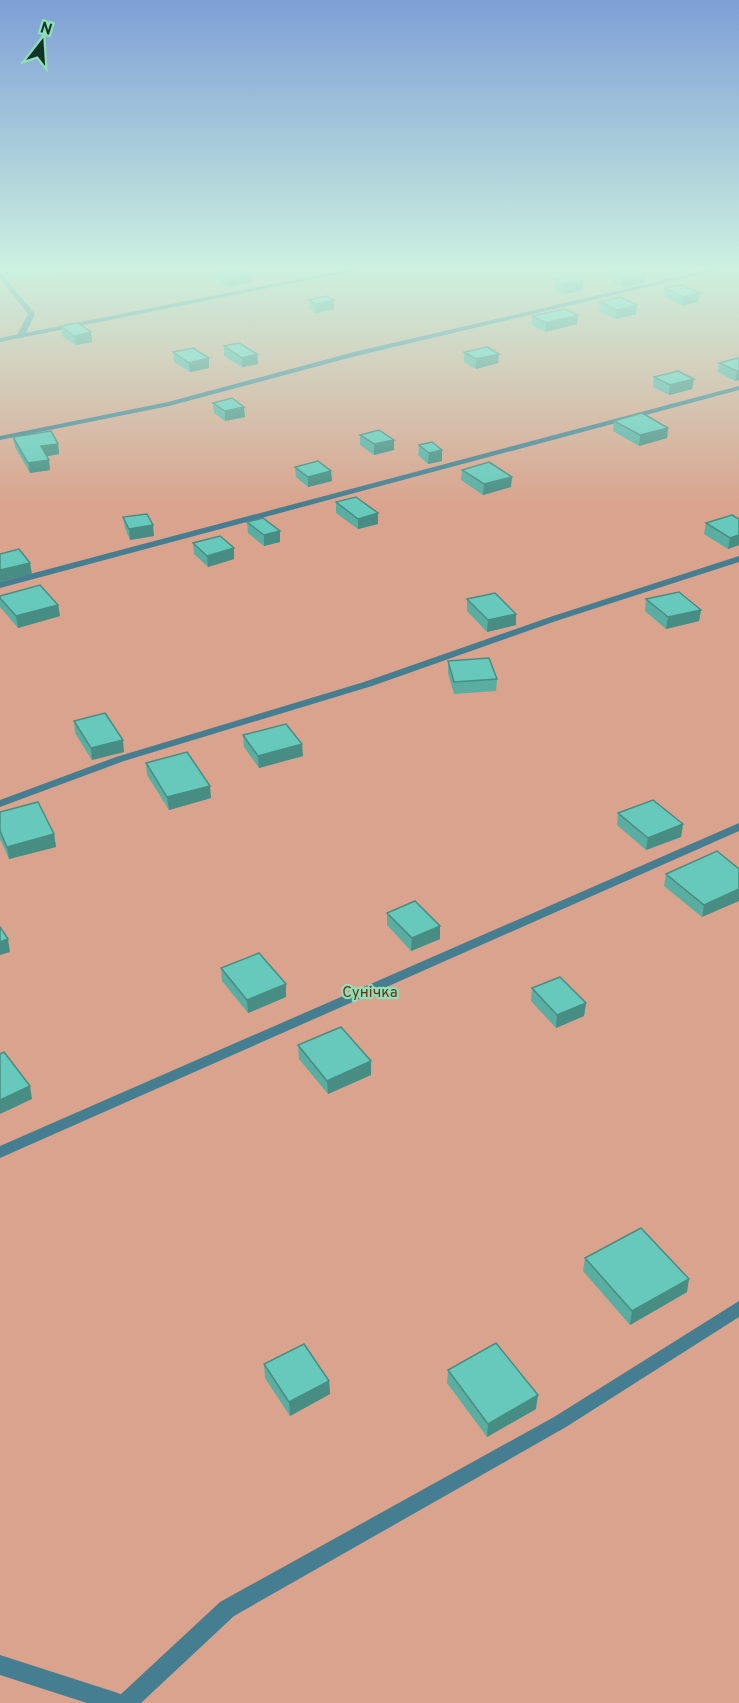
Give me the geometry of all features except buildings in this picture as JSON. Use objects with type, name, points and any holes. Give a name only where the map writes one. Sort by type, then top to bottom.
[{"type":"street","points":[[0,438],[169,404],[386,346]]},
{"type":"street","points":[[0,585],[739,388]]},
{"type":"street","points":[[0,804],[120,759],[368,684],[554,619],[739,559]]},
{"type":"street","points":[[0,1152],[739,827]]},
{"type":"street","points":[[126,1703],[227,1609],[560,1422],[739,1308]]},
{"type":"street","points":[[0,1665],[118,1703]]},
{"type":"green space","name":"Сунічка","points":[[0,346],[739,346],[739,1703],[0,1703]]}]
